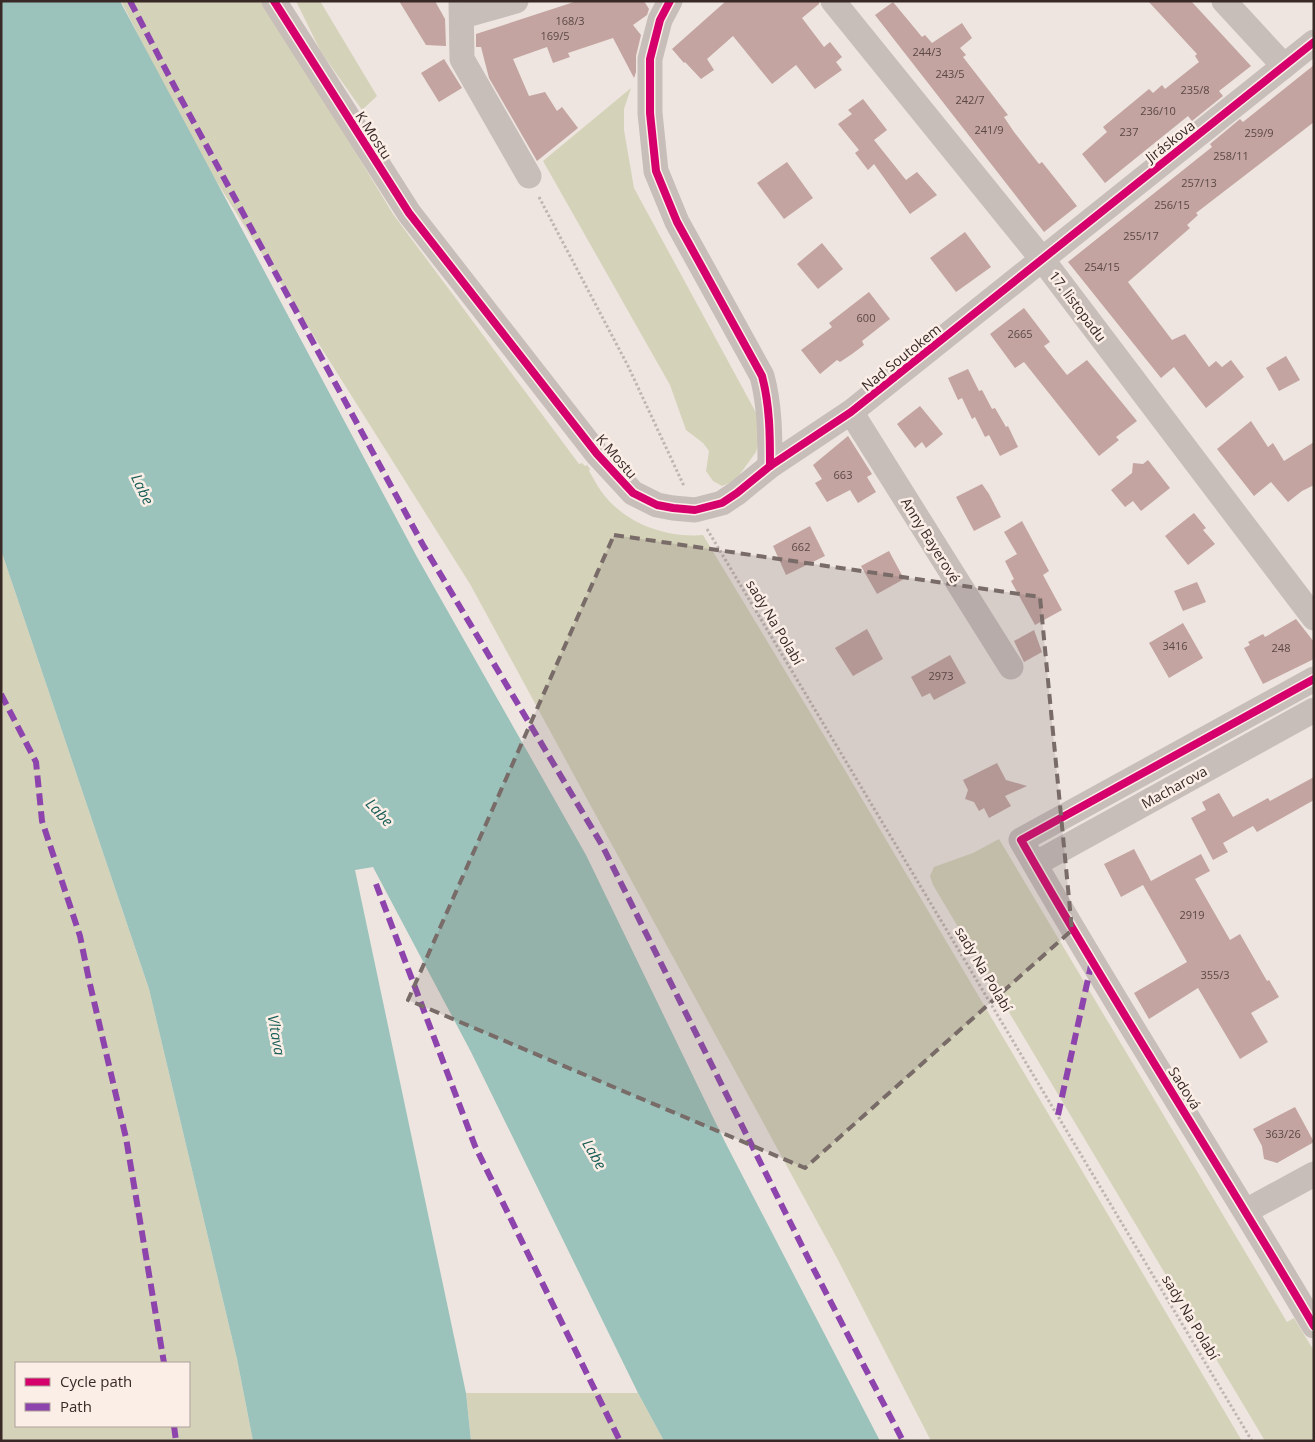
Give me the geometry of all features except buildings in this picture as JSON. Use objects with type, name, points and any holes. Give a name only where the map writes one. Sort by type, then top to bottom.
[{"type":"street","name":"K Mostu","points":[[274,1],[409,213],[598,454],[633,493],[657,505],[695,510],[722,503],[770,466]]},
{"type":"street","points":[[516,1],[462,8],[462,59],[528,176]]},
{"type":"street","points":[[670,1],[660,20],[650,59],[650,113],[656,171],[677,222],[762,376],[767,396],[770,466]]},
{"type":"street","name":"17. listopadu","points":[[833,1],[1042,259],[1314,618]]},
{"type":"street","points":[[1224,1],[1284,66]]},
{"type":"street","name":"Jiráskova","points":[[1042,259],[1314,42]]},
{"type":"street","name":"Nad Soutokem","points":[[770,466],[851,412],[1042,259]]},
{"type":"street","name":"Anny Bayerové","points":[[851,412],[1011,667]]},
{"type":"street","name":"Sadová","points":[[1314,679],[1021,840],[1092,961],[1246,1211],[1314,1326]]},
{"type":"street","name":"Macharova","points":[[1035,864],[1314,710]]},
{"type":"street","points":[[1246,1211],[1314,1174]]},
{"type":"highlighted area","points":[[614,535],[1040,597],[1072,930],[805,1168],[408,1000]]},
{"type":"green space","points":[[121,1],[264,1],[393,214],[579,464],[587,465],[601,491],[610,502],[633,520],[660,531],[674,534],[703,535],[843,767],[1242,1441],[931,1441],[838,1260],[470,584],[196,149]]},
{"type":"green space","points":[[296,1],[320,1],[377,96],[362,110],[321,52]]},
{"type":"green space","points":[[631,88],[624,109],[624,130],[634,188],[760,420],[761,434],[756,452],[735,481],[722,486],[713,481],[706,471],[709,451],[703,443],[686,430],[670,385],[543,161]]},
{"type":"green space","points":[[1,550],[149,989],[237,1359],[253,1441],[1,1441]]},
{"type":"green space","points":[[999,839],[1287,1322],[1294,1318],[1314,1351],[1314,1441],[1265,1441],[933,885],[930,876],[934,867],[973,853]]},
{"type":"green space","points":[[466,1393],[638,1393],[664,1441],[471,1441]]},
{"type":"water","points":[[1,1],[120,1],[417,557],[586,855],[725,1142],[880,1441],[664,1441],[638,1393],[471,1052],[373,867],[355,870],[466,1393],[471,1441],[253,1441],[237,1359],[149,989],[1,550]]},
{"type":"marked path","points":[[130,1],[180,97],[423,545],[602,845],[811,1264],[903,1441]]},
{"type":"marked path","points":[[1,694],[36,762],[42,821],[80,936],[126,1138],[164,1362]]},
{"type":"marked path","points":[[376,884],[475,1146],[620,1441]]},
{"type":"marked path","points":[[1058,1115],[1092,961]]},
{"type":"marked path","points":[[174,1427],[176,1441]]},
{"type":"cycle path","points":[[274,1],[409,213],[597,454],[633,493],[657,505],[695,510],[722,503],[770,466],[851,412],[1314,42]]},
{"type":"cycle path","points":[[670,1],[660,20],[650,59],[650,113],[656,171],[677,222],[762,376],[770,432],[770,466]]},
{"type":"cycle path","points":[[1314,679],[1021,840],[1056,901],[1314,1326]]},
{"type":"water label","name":"Labe","points":[[143,489]]},
{"type":"water label","name":"Labe","points":[[380,812]]},
{"type":"water label","name":"Vltava","points":[[277,1035]]},
{"type":"water label","name":"Labe","points":[[595,1154]]}]
